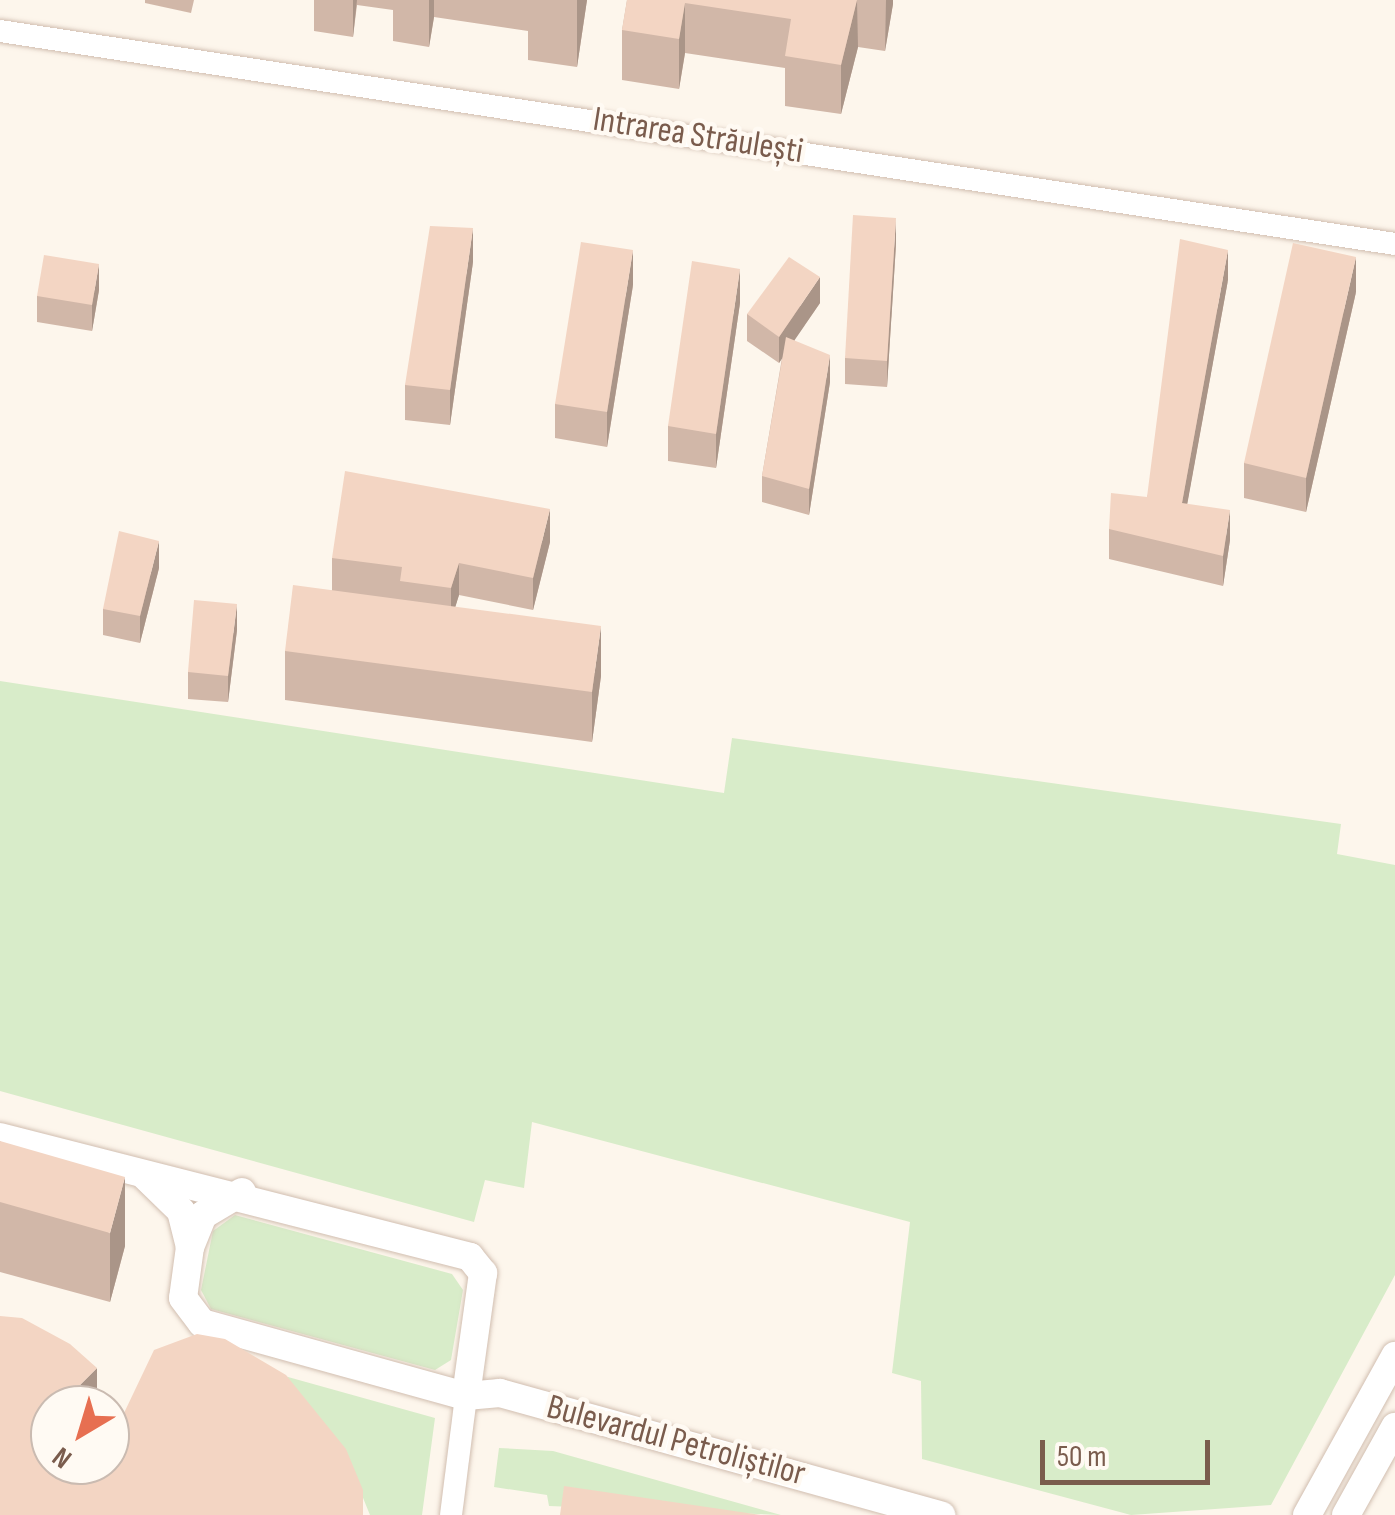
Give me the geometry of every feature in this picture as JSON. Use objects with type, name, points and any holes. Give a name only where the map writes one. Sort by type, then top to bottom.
[{"type":"street","name":"Intrarea Străulești","points":[[0,31],[1395,244]]},
{"type":"street","points":[[0,1137],[144,1175],[242,1192],[480,1263],[451,1515]]},
{"type":"street","points":[[144,1175],[181,1211],[190,1246]]},
{"type":"street","name":"Bulevardul Petroliștilor","points":[[242,1192],[203,1215],[190,1246],[183,1298],[202,1324],[466,1396],[500,1393],[941,1515]]},
{"type":"street","points":[[1307,1515],[1383,1407],[1395,1356]]},
{"type":"street","points":[[1346,1515],[1395,1427]]},
{"type":"green space","points":[[0,681],[724,793],[732,738],[1341,824],[1337,854],[1395,865],[1395,1275],[1271,1505],[1131,1515],[922,1459],[921,1381],[892,1373],[910,1222],[532,1122],[524,1188],[485,1180],[474,1222],[0,1091]]},
{"type":"green space","points":[[235,1215],[452,1274],[463,1290],[451,1360],[435,1370],[211,1309],[201,1290],[213,1231]]},
{"type":"green space","points":[[188,1349],[435,1418],[422,1515],[370,1515],[359,1488]]},
{"type":"green space","points":[[499,1448],[553,1451],[781,1515],[549,1506],[547,1495],[494,1487]]},
{"type":"building","points":[[627,0],[857,0],[841,65],[785,56],[791,19],[685,3],[679,39],[622,30]]},
{"type":"building","points":[[853,215],[896,218],[887,361],[845,358]]},
{"type":"building","points":[[430,226],[473,228],[450,390],[405,385]]},
{"type":"building","points":[[1180,239],[1228,250],[1182,503],[1230,510],[1223,556],[1109,529],[1111,493],[1147,497]]},
{"type":"building","points":[[581,242],[633,250],[607,412],[555,404]]},
{"type":"building","points":[[1293,243],[1356,257],[1306,478],[1244,463]]},
{"type":"building","points":[[44,255],[99,264],[92,305],[37,296]]},
{"type":"building","points":[[789,257],[820,277],[779,337],[747,314]]},
{"type":"building","points":[[692,261],[740,269],[716,434],[668,426]]},
{"type":"building","points":[[786,337],[830,355],[809,489],[762,476]]},
{"type":"building","points":[[345,471],[550,509],[533,578],[459,563],[451,588],[400,581],[402,567],[332,558]]},
{"type":"building","points":[[119,531],[159,541],[140,616],[103,609]]},
{"type":"building","points":[[293,585],[601,626],[592,692],[285,651]]},
{"type":"building","points":[[194,600],[237,604],[228,676],[188,672]]},
{"type":"building","points":[[0,1141],[125,1177],[110,1233],[0,1202]]},
{"type":"building","points":[[0,1316],[22,1318],[70,1344],[97,1368],[80,1385],[30,1385],[30,1485],[130,1485],[130,1400],[154,1350],[197,1334],[225,1339],[286,1375],[346,1449],[363,1490],[363,1515],[0,1515]]},
{"type":"building","points":[[564,1486],[761,1515],[560,1515]]}]
